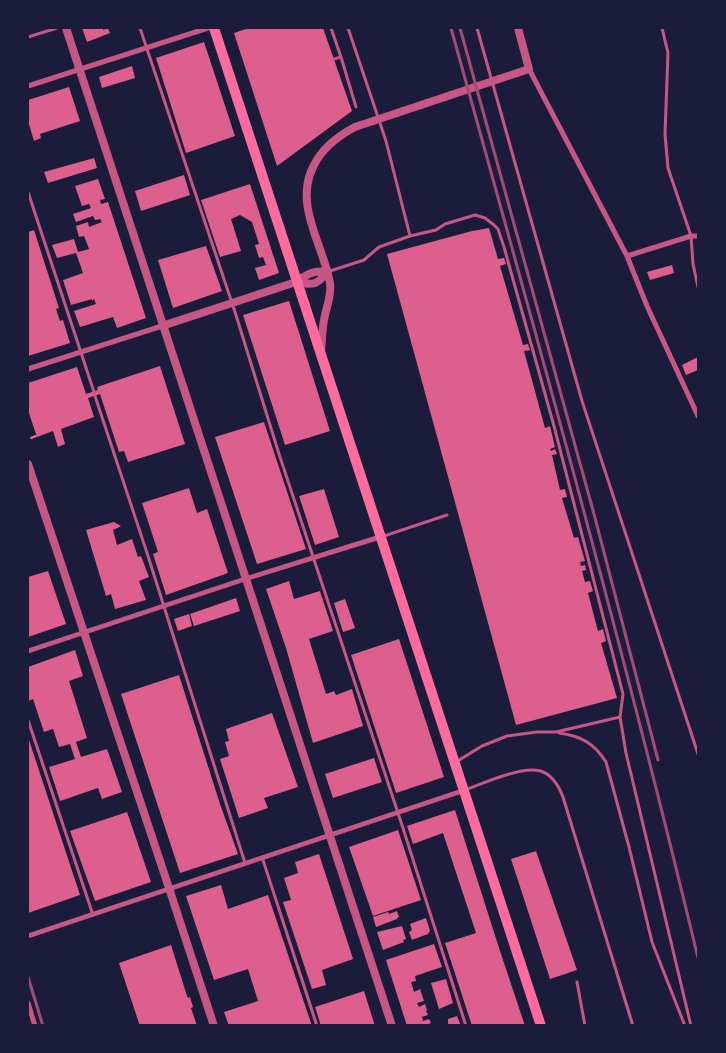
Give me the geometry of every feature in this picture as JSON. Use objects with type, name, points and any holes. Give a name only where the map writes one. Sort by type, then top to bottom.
[{"type":"main road","points":[[214,28],[541,1026]]},
{"type":"street","points":[[66,28],[392,1026]]},
{"type":"street","points":[[28,86],[208,28]]},
{"type":"street","points":[[518,28],[529,69],[627,256],[647,306],[698,416]]},
{"type":"street","points":[[321,352],[330,284],[307,205],[307,183],[314,164],[326,147],[339,136],[355,127],[529,69]]},
{"type":"street","points":[[627,256],[691,236],[698,236]]},
{"type":"street","points":[[28,369],[296,282],[308,273],[327,272]]},
{"type":"street","points":[[28,464],[214,1026]]},
{"type":"street","points":[[28,651],[245,579],[381,537]]},
{"type":"street","points":[[28,936],[465,790]]},
{"type":"street","points":[[28,1003],[35,1026]]},
{"type":"lane","points":[[28,37],[57,28]]},
{"type":"lane","points":[[140,28],[232,303],[466,1026]]},
{"type":"lane","points":[[332,28],[356,106]]},
{"type":"lane","points":[[348,28],[386,141],[410,236]]},
{"type":"lane","points":[[477,28],[582,402],[698,754]]},
{"type":"lane","points":[[662,28],[668,53],[665,134],[668,168],[691,236],[693,264],[698,287]]},
{"type":"lane","points":[[334,59],[341,57]]},
{"type":"lane","points":[[28,192],[94,392]]},
{"type":"lane","points":[[327,272],[364,260],[379,247],[410,236],[436,230],[445,224],[475,216],[490,221],[498,229],[554,426],[623,694],[620,717],[626,753],[691,1026]]},
{"type":"lane","points":[[95,396],[245,863]]},
{"type":"lane","points":[[381,537],[448,515]]},
{"type":"lane","points":[[556,732],[620,717]]},
{"type":"lane","points":[[28,720],[94,915]]},
{"type":"lane","points":[[455,762],[482,746],[507,736],[537,732],[556,732],[584,738],[600,752],[606,762],[652,942],[685,1026]]},
{"type":"lane","points":[[465,790],[519,771],[534,769],[547,774],[558,784],[633,1026]]},
{"type":"lane","points":[[262,857],[316,1026]]},
{"type":"lane","points":[[577,982],[585,1026]]},
{"type":"path","points":[[31,438],[36,436]]},
{"type":"building","points":[[82,28],[103,28],[103,30],[108,28],[110,33],[87,42]]},
{"type":"building","points":[[249,28],[323,28],[352,111],[277,166],[234,33]]},
{"type":"building","points":[[204,42],[235,136],[186,153],[156,58]]},
{"type":"building","points":[[132,66],[135,78],[102,88],[99,77]]},
{"type":"building","points":[[69,87],[80,121],[40,134],[41,138],[34,141],[28,121],[28,100]]},
{"type":"building","points":[[94,158],[97,168],[48,183],[44,172]]},
{"type":"building","points":[[184,175],[190,195],[141,211],[135,191]]},
{"type":"building","points":[[98,179],[105,199],[100,200],[101,204],[108,202],[146,318],[117,328],[113,317],[80,327],[74,311],[96,304],[94,299],[92,301],[92,299],[71,305],[63,280],[83,273],[76,253],[57,258],[52,245],[74,239],[78,252],[89,249],[84,236],[79,237],[76,226],[88,222],[89,227],[102,222],[100,219],[95,220],[93,216],[76,222],[73,214],[91,208],[89,204],[82,206],[75,186]]},
{"type":"building","points":[[250,184],[279,273],[259,280],[255,268],[266,265],[263,257],[259,258],[255,245],[259,244],[252,222],[240,215],[231,219],[241,251],[220,257],[201,200]]},
{"type":"building","points":[[489,228],[498,259],[504,258],[506,264],[500,266],[523,345],[528,344],[530,350],[524,351],[545,428],[550,426],[555,447],[550,449],[551,451],[555,449],[557,454],[552,455],[560,490],[565,489],[567,497],[562,498],[574,538],[578,537],[585,561],[580,562],[581,566],[585,565],[586,570],[582,571],[585,582],[590,581],[593,591],[588,593],[598,631],[603,629],[606,641],[601,643],[617,698],[516,725],[387,254]]},
{"type":"building","points":[[34,230],[59,308],[56,309],[60,321],[63,320],[70,343],[28,356],[28,232]]},
{"type":"building","points":[[206,246],[222,291],[173,308],[158,260]]},
{"type":"building","points":[[672,265],[674,273],[650,280],[647,272]]},
{"type":"building","points":[[289,301],[330,431],[285,445],[243,315]]},
{"type":"building","points":[[698,357],[698,370],[686,375],[682,365]]},
{"type":"building","points":[[160,366],[185,444],[128,462],[124,451],[119,452],[100,394],[88,398],[94,417],[61,429],[65,444],[58,447],[53,431],[37,437],[28,410],[28,383],[77,367],[86,394],[98,390],[97,387]]},
{"type":"building","points":[[264,422],[306,549],[257,564],[215,437]]},
{"type":"building","points":[[189,488],[197,513],[207,509],[228,573],[166,595],[153,554],[158,552],[142,503]]},
{"type":"building","points":[[324,489],[339,537],[315,545],[299,496]]},
{"type":"building","points":[[114,522],[121,526],[113,530],[117,545],[132,539],[138,557],[141,556],[149,577],[139,581],[146,600],[115,609],[111,594],[106,596],[86,530]]},
{"type":"building","points":[[48,571],[66,624],[28,637],[28,577]]},
{"type":"building","points":[[289,581],[294,599],[320,591],[333,631],[309,639],[326,694],[334,691],[336,695],[352,689],[363,726],[313,743],[286,648],[266,589]]},
{"type":"building","points":[[236,598],[240,611],[194,626],[190,614]]},
{"type":"building","points":[[345,599],[355,628],[343,632],[334,603]]},
{"type":"building","points":[[189,614],[192,626],[178,631],[174,619]]},
{"type":"building","points":[[399,639],[444,777],[396,793],[351,655]]},
{"type":"building","points":[[75,650],[83,676],[69,681],[87,738],[76,742],[81,757],[107,749],[122,792],[102,799],[98,788],[60,801],[49,767],[75,759],[70,744],[59,747],[53,729],[44,732],[33,699],[28,701],[28,667]]},
{"type":"building","points":[[179,675],[238,854],[180,873],[121,694]]},
{"type":"building","points":[[272,713],[298,787],[264,798],[268,808],[239,818],[220,759],[229,756],[225,742],[229,741],[226,729]]},
{"type":"building","points":[[28,737],[80,895],[28,913]]},
{"type":"building","points":[[374,758],[382,782],[333,798],[325,774]]},
{"type":"building","points":[[455,810],[525,1026],[472,1026],[445,943],[476,933],[443,833],[413,844],[407,826]]},
{"type":"building","points":[[127,812],[151,882],[95,901],[70,831]]},
{"type":"building","points":[[398,830],[421,900],[373,916],[349,847]]},
{"type":"building","points":[[536,851],[577,970],[550,979],[511,859]]},
{"type":"building","points":[[319,854],[353,959],[322,970],[326,985],[312,989],[283,902],[291,900],[284,878],[298,873],[295,862]]},
{"type":"building","points":[[221,885],[228,909],[268,895],[312,1026],[229,1026],[224,1012],[258,1001],[248,969],[214,980],[186,896]]},
{"type":"building","points":[[397,911],[399,917],[397,919],[376,927],[373,917]]},
{"type":"building","points":[[426,918],[430,931],[428,934],[412,940],[409,932],[412,930],[410,924]]},
{"type":"building","points":[[402,926],[406,939],[403,940],[404,942],[383,950],[377,932]]},
{"type":"building","points":[[434,944],[442,967],[415,976],[416,981],[411,982],[414,992],[420,989],[424,1001],[417,1003],[419,1007],[425,1004],[427,1010],[428,1015],[422,1017],[423,1021],[429,1019],[431,1023],[424,1026],[407,1026],[386,960]]},
{"type":"building","points":[[171,945],[187,996],[188,998],[190,997],[193,1007],[191,1008],[197,1026],[140,1026],[119,963]]},
{"type":"building","points":[[446,979],[453,1003],[439,1009],[431,983]]},
{"type":"building","points":[[364,991],[375,1026],[321,1026],[315,1007]]},
{"type":"building","points":[[457,1016],[461,1026],[448,1026],[448,1019]]},
{"type":"railway","points":[[451,28],[610,608],[698,958]]},
{"type":"railway","points":[[460,28],[594,514],[658,760]]},
{"type":"railway","points":[[28,977],[43,1026]]}]
